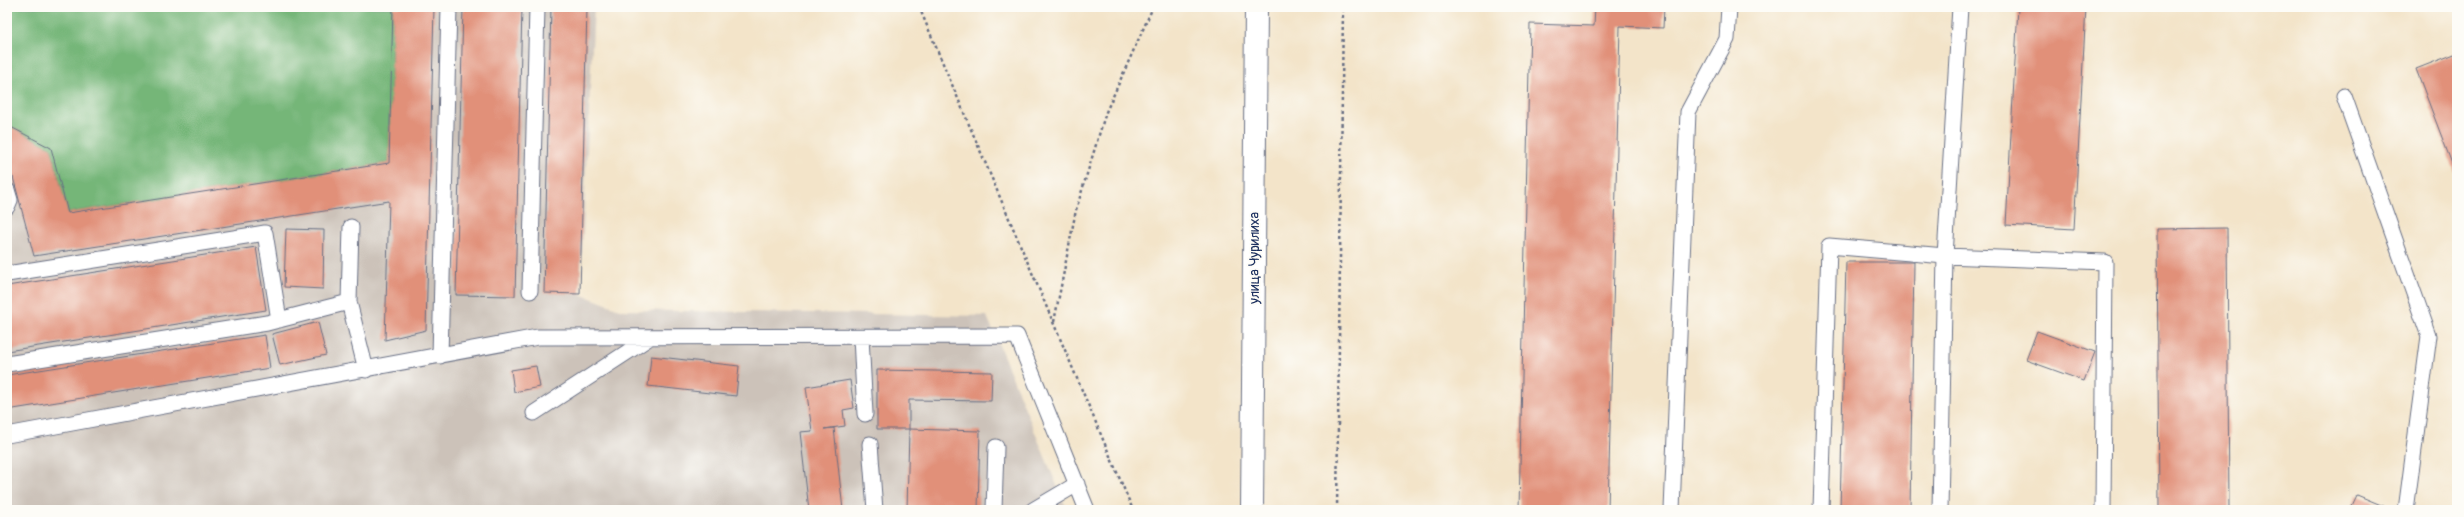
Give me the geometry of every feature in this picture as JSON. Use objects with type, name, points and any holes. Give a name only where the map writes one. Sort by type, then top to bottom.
[{"type":"street","name":"улица Чурилиха","points":[[1252,510],[1256,7]]},
{"type":"lane","points":[[440,356],[449,7]]},
{"type":"lane","points":[[530,291],[537,7]]},
{"type":"lane","points":[[1672,510],[1688,112],[1727,39],[1730,7]]},
{"type":"lane","points":[[1940,510],[1945,256],[1960,7]]},
{"type":"lane","points":[[2344,96],[2429,336],[2406,510]]},
{"type":"lane","points":[[7,190],[10,200],[7,207]]},
{"type":"lane","points":[[351,227],[349,302],[366,370]]},
{"type":"lane","points":[[7,274],[265,233],[279,320]]},
{"type":"lane","points":[[1821,510],[1829,246],[1945,256],[2105,262],[2103,510]]},
{"type":"lane","points":[[7,364],[279,320],[349,302]]},
{"type":"lane","points":[[7,435],[366,370],[538,337],[649,338],[1017,336],[1087,510]]},
{"type":"lane","points":[[861,337],[865,414]]},
{"type":"lane","points":[[534,413],[649,338]]},
{"type":"lane","points":[[870,444],[875,510]]},
{"type":"lane","points":[[994,510],[996,447]]},
{"type":"lane","points":[[1033,510],[1076,484]]},
{"type":"path","points":[[919,7],[1133,510]]},
{"type":"path","points":[[1054,322],[1076,210],[1104,120],[1153,7]]},
{"type":"path","points":[[1336,510],[1343,7]]},
{"type":"shaded area","points":[[393,7],[594,7],[580,294],[622,310],[987,316],[1067,510],[7,510],[7,125],[51,148],[68,213]]},
{"type":"green space","points":[[7,7],[393,7],[389,163],[68,213],[51,148],[7,125]]},
{"type":"building","points":[[393,7],[434,7],[426,330],[385,340],[389,201],[34,256],[13,177],[7,174],[7,125],[51,148],[68,213],[389,163]]},
{"type":"building","points":[[463,7],[522,7],[515,296],[456,295]]},
{"type":"building","points":[[551,7],[587,7],[580,294],[544,293]]},
{"type":"building","points":[[1595,7],[1664,7],[1663,28],[1620,26],[1608,510],[1519,510],[1530,24],[1594,26]]},
{"type":"building","points":[[2018,7],[2086,7],[2074,229],[2006,225]]},
{"type":"building","points":[[2457,53],[2457,177],[2416,69]]},
{"type":"building","points":[[2227,228],[2229,510],[2159,510],[2157,229]]},
{"type":"building","points":[[286,229],[324,230],[323,289],[284,287]]},
{"type":"building","points":[[256,247],[266,310],[7,351],[7,286]]},
{"type":"building","points":[[1846,262],[1914,262],[1910,510],[1840,510]]},
{"type":"building","points":[[318,322],[326,355],[280,365],[272,334]]},
{"type":"building","points":[[2037,331],[2095,352],[2084,381],[2026,360]]},
{"type":"building","points":[[265,335],[270,368],[7,410],[7,375]]},
{"type":"building","points":[[651,356],[739,366],[736,396],[648,386]]},
{"type":"building","points":[[536,366],[540,387],[514,392],[511,370]]},
{"type":"building","points":[[877,370],[992,372],[991,401],[909,400],[909,429],[877,429]]},
{"type":"building","points":[[850,380],[854,408],[843,410],[845,426],[824,429],[834,428],[843,510],[809,510],[800,432],[812,431],[806,387]]},
{"type":"building","points":[[909,429],[980,431],[978,510],[907,510]]},
{"type":"building","points":[[2357,495],[2393,510],[2350,510]]}]
